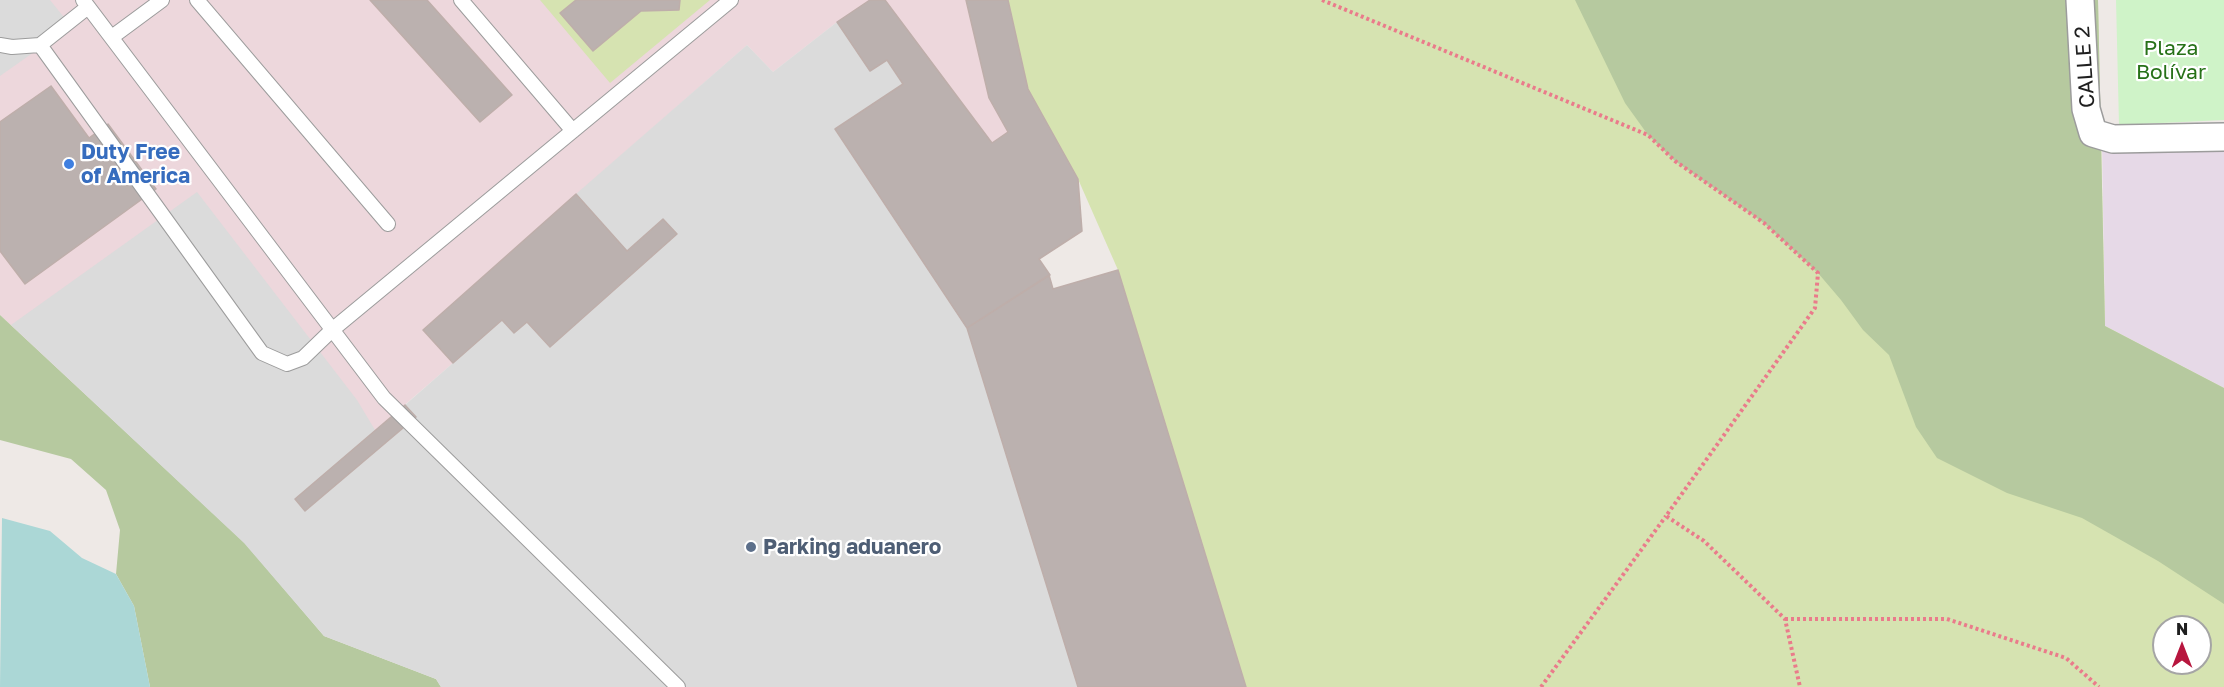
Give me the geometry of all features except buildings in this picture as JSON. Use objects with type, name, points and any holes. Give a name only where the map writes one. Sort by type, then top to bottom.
[{"type":"street","name":"CALLE 2","points":[[2080,0],[2086,109],[2093,134],[2113,139],[2224,137]]},
{"type":"lane","points":[[112,37],[162,0]]},
{"type":"lane","points":[[197,0],[388,224]]},
{"type":"lane","points":[[461,0],[573,131]]},
{"type":"lane","points":[[40,45],[262,353],[287,364],[303,358],[332,330],[731,0]]},
{"type":"lane","points":[[0,45],[12,47],[40,45],[86,3],[384,398],[678,687]]},
{"type":"path","points":[[1322,0],[1648,135],[1675,161],[1764,223],[1818,273],[1815,308],[1541,687]]},
{"type":"path","points":[[1666,516],[1704,541],[1785,619],[1800,687]]},
{"type":"path","points":[[1785,619],[1947,619],[2066,658],[2099,687]]},
{"type":"shaded area","points":[[0,0],[870,0],[837,22],[773,72],[747,45],[423,330],[453,363],[245,543],[0,315]]},
{"type":"shaded area","points":[[0,0],[50,0],[71,26],[0,76]]},
{"type":"shaded area","points":[[885,0],[966,0],[989,98],[1008,132],[992,143]]},
{"type":"shaded area","points":[[837,22],[870,71],[887,60],[903,84],[835,129],[967,328],[1078,687],[441,687],[436,679],[324,636],[244,543],[11,325],[197,192],[357,400],[375,430],[305,510],[415,417],[405,405],[502,320],[514,333],[527,322],[550,347],[677,234],[663,219],[627,251],[576,194],[747,45],[773,72]]},
{"type":"shaded area","points":[[2224,135],[2224,388],[2105,326],[2102,136]]},
{"type":"green space","points":[[540,0],[710,0],[610,83]]},
{"type":"green space","points":[[1008,0],[2098,0],[2105,326],[2224,388],[2224,687],[1246,687],[1118,270],[1078,179],[1028,89]]},
{"type":"green space","points":[[1575,0],[2098,0],[2105,326],[2224,388],[2224,604],[2158,561],[2082,518],[2007,493],[1937,458],[1916,427],[1889,355],[1863,330],[1818,273],[1764,223],[1675,161],[1648,135],[1625,103]]},
{"type":"green space","name":"Plaza Bolívar","points":[[2116,0],[2224,0],[2224,120],[2119,125]]},
{"type":"green space","points":[[0,315],[245,543],[324,636],[436,679],[441,687],[150,687],[134,606],[116,574],[120,530],[106,490],[71,459],[0,440]]},
{"type":"water","points":[[2,518],[50,531],[82,558],[116,574],[134,606],[150,687],[0,687]]},
{"type":"place","name":"Duty Free of America","points":[[69,164]]},
{"type":"place","name":"Parking aduanero","points":[[751,547]]}]
